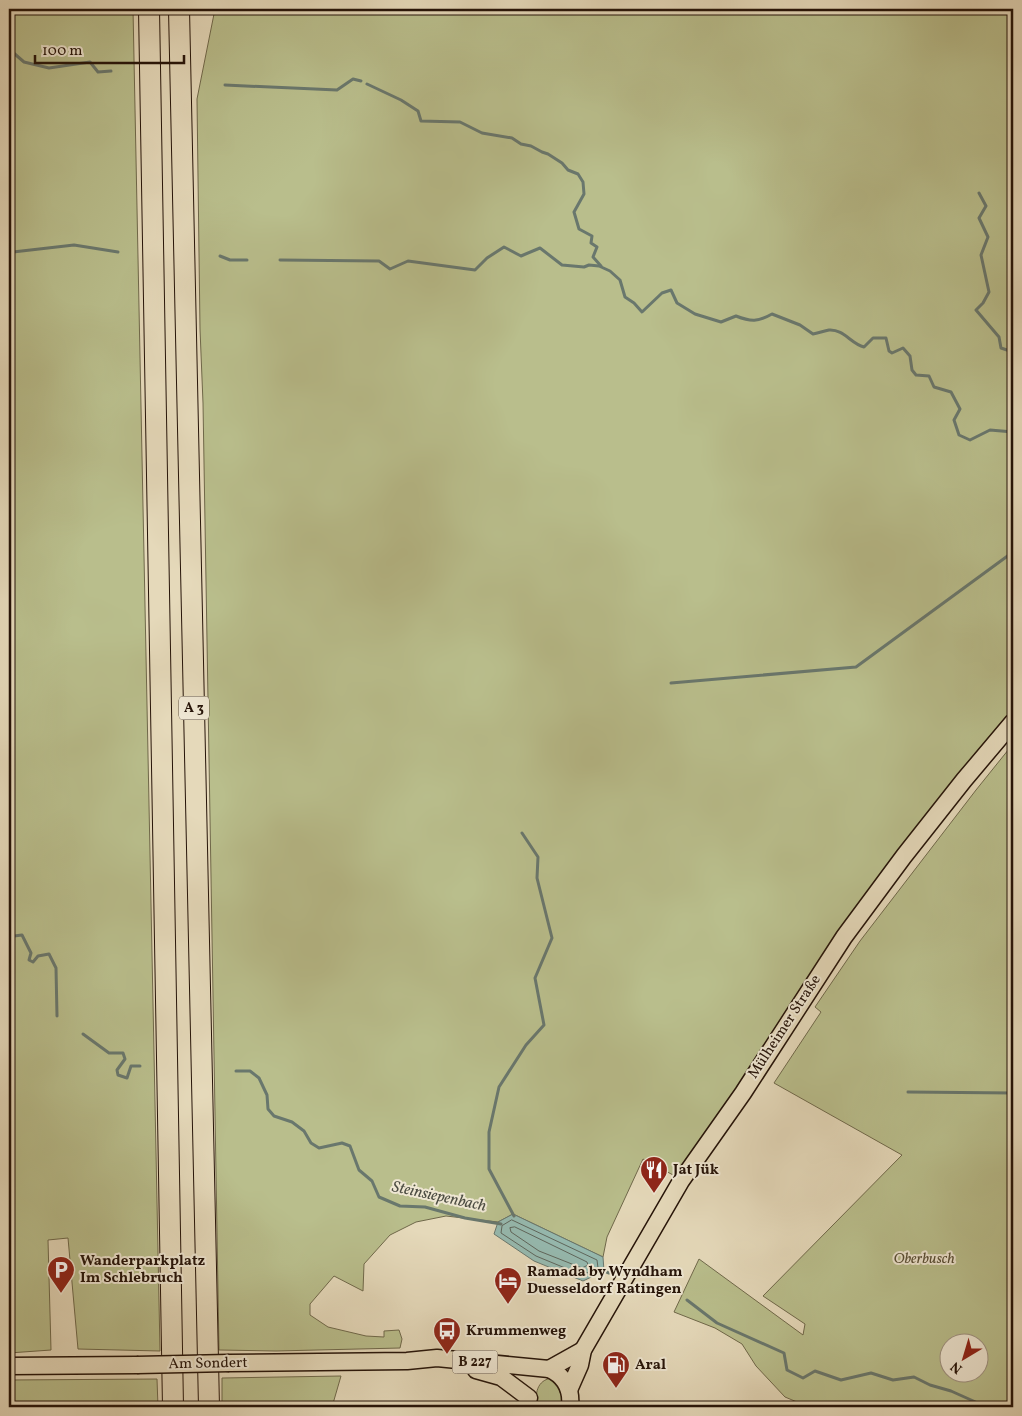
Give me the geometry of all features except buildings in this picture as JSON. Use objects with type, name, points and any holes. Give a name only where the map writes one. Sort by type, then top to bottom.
[{"type":"highway","name":"A 3","points":[[149,9],[173,1407]]},
{"type":"highway","name":"A 3","points":[[179,9],[209,1407]]},
{"type":"main road","name":"Mülheimer Straße","points":[[569,1390],[580,1365],[583,1350],[681,1180],[743,1092],[844,937],[958,787],[1013,722]]},
{"type":"main road","points":[[546,1370],[583,1350]]},
{"type":"main road","name":"Am Sondert","points":[[9,1366],[437,1358],[546,1370]]},
{"type":"main road","name":"Am Sondert","points":[[407,1360],[467,1368],[501,1378],[530,1402]]},
{"type":"main road","points":[[546,1370],[558,1373],[566,1380],[569,1390],[570,1407]]},
{"type":"main road","name":"B 227","points":[[530,1402],[531,1384],[536,1375],[546,1370]]},
{"type":"green space","points":[[9,9],[133,9],[160,1351],[78,1349],[68,1238],[48,1240],[51,1350],[9,1353]]},
{"type":"green space","points":[[215,9],[1013,9],[1013,710],[893,857],[825,951],[735,1091],[675,1176],[643,1159],[607,1237],[603,1257],[513,1214],[498,1222],[446,1216],[416,1222],[390,1235],[364,1264],[363,1291],[334,1276],[310,1304],[310,1315],[328,1327],[366,1336],[384,1337],[384,1331],[399,1330],[402,1339],[400,1348],[276,1351],[219,1350],[197,99]]},
{"type":"green space","name":"Oberbusch","points":[[1013,744],[1013,1407],[809,1407],[785,1397],[756,1366],[742,1344],[715,1328],[674,1312],[699,1259],[803,1335],[805,1324],[763,1296],[902,1155],[774,1083],[821,1012],[815,1007],[860,941]]},
{"type":"green space","points":[[341,1376],[332,1407],[222,1407],[222,1378]]},
{"type":"green space","points":[[552,1378],[562,1387],[563,1407],[538,1407],[536,1397],[538,1388],[547,1379]]},
{"type":"green space","points":[[157,1379],[158,1407],[9,1407],[9,1380]]},
{"type":"water","points":[[513,1214],[603,1257],[604,1271],[583,1281],[534,1261],[494,1234],[498,1222]]},
{"type":"waterway","points":[[9,49],[24,62],[49,68],[90,62],[98,72],[111,71]]},
{"type":"waterway","points":[[225,85],[337,90],[353,79],[361,81]]},
{"type":"waterway","points":[[367,84],[401,100],[418,111],[421,121],[460,122],[482,133],[512,138],[521,144],[531,146],[548,154],[562,163],[568,170],[578,174],[583,182],[584,194],[574,212],[579,229],[592,236],[591,243],[597,247],[593,257],[601,266]]},
{"type":"waterway","points":[[979,193],[986,206],[979,218],[988,237],[981,255],[989,292],[983,303],[976,310],[999,337],[1001,348],[1013,352]]},
{"type":"waterway","points":[[9,252],[74,245],[118,252]]},
{"type":"waterway","points":[[280,260],[379,261],[390,269],[408,261],[475,270],[487,258],[504,247],[521,256],[540,248],[562,265],[599,266],[610,271],[620,280],[625,297],[642,312],[662,293],[671,290],[677,303],[695,314],[721,322],[736,316],[754,320],[763,319],[772,314],[800,325],[813,334],[834,330],[864,347],[873,338],[886,338],[889,351],[892,353],[903,348],[910,356],[912,370],[916,375],[929,376],[934,387],[951,392],[960,409],[954,420],[959,435],[970,440],[990,430],[1013,432]]},
{"type":"waterway","points":[[220,256],[230,260],[247,260]]},
{"type":"waterway","points":[[671,683],[856,667],[1013,552]]},
{"type":"waterway","points":[[514,1216],[489,1169],[489,1132],[499,1087],[526,1045],[544,1025],[535,978],[552,938],[537,878],[538,857],[522,833]]},
{"type":"waterway","name":"Steinsiepenbach","points":[[9,944],[14,936],[22,935],[31,953],[29,960],[33,962],[38,956],[49,954],[56,968],[57,1016]]},
{"type":"waterway","name":"Steinsiepenbach","points":[[83,1034],[109,1053],[123,1053],[125,1059],[117,1070],[118,1075],[127,1078],[131,1066],[140,1066]]},
{"type":"waterway","name":"Steinsiepenbach","points":[[236,1071],[250,1071],[259,1078],[267,1095],[268,1109],[274,1116],[292,1122],[304,1131],[311,1143],[319,1148],[342,1143],[350,1146],[359,1170],[372,1181],[379,1197],[400,1206],[425,1207],[465,1218],[501,1224]]},
{"type":"waterway","points":[[908,1092],[1013,1093]]},
{"type":"waterway","name":"Steinsiepenbach","points":[[602,1270],[609,1273]]},
{"type":"waterway","name":"Steinsiepenbach","points":[[687,1300],[717,1323],[784,1353],[787,1370],[803,1378],[815,1371],[841,1380],[871,1373],[893,1380],[914,1377],[980,1404],[993,1407]]},
{"type":"place","name":"Jat Jük","points":[[654,1194]]},
{"type":"place","name":"Wanderparkplatz Im Schlebruch","points":[[61,1294]]},
{"type":"place","name":"Ramada by Wyndham Duesseldorf Ratingen","points":[[508,1305]]},
{"type":"place","name":"Krummenweg","points":[[447,1355]]},
{"type":"place","name":"Aral","points":[[616,1389]]}]
